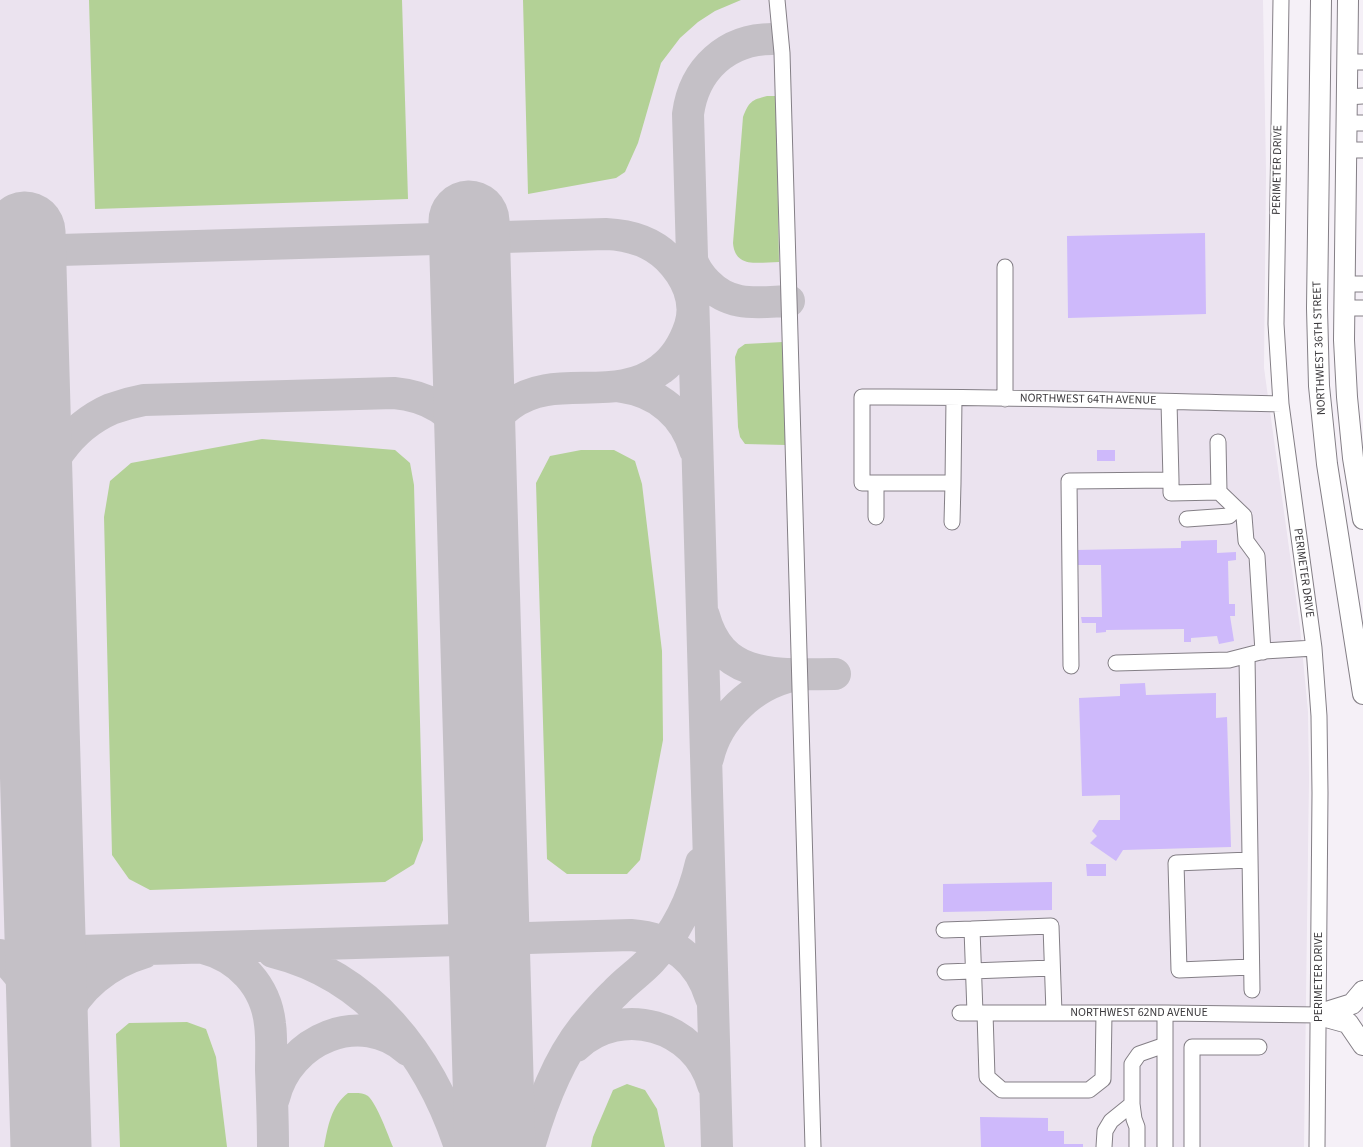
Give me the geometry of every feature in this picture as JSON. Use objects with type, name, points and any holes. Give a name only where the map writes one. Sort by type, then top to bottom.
[{"type":"main road","name":"NORTHWEST 36TH STREET","points":[[1321,0],[1318,360],[1323,429],[1363,694]]},
{"type":"main road","name":"NORTHWEST 36TH STREET","points":[[1348,0],[1355,62],[1355,150],[1354,308],[1346,389],[1361,489],[1363,519]]},
{"type":"main road","points":[[1317,308],[1354,308]]},
{"type":"main road","points":[[1319,1015],[1352,1004],[1363,991]]},
{"type":"main road","points":[[1319,1015],[1348,1023],[1363,1045]]},
{"type":"street","points":[[776,0],[782,53],[813,1147]]},
{"type":"street","name":"PERIMETER DRIVE","points":[[1281,0],[1276,324],[1280,404],[1314,648],[1319,716],[1317,1147]]},
{"type":"street","points":[[1005,267],[1005,399]]},
{"type":"street","name":"NORTHWEST 64TH AVENUE","points":[[876,483],[862,483],[862,397],[1280,404]]},
{"type":"street","points":[[952,522],[954,398]]},
{"type":"street","points":[[1169,402],[1171,493],[1219,492],[1244,516],[1246,541],[1257,556],[1262,652]]},
{"type":"street","points":[[1218,442],[1219,492]]},
{"type":"street","points":[[1070,666],[1068,481],[1171,480]]},
{"type":"street","points":[[876,517],[876,483],[953,483]]},
{"type":"street","points":[[1188,519],[1229,516],[1236,508]]},
{"type":"street","points":[[1116,663],[1229,660],[1262,652],[1314,648]]},
{"type":"street","points":[[1247,656],[1252,990]]},
{"type":"street","points":[[1250,860],[1176,863],[1179,970],[1251,967]]},
{"type":"street","points":[[944,930],[1051,926],[1054,1013]]},
{"type":"street","points":[[972,930],[974,971],[973,1013],[987,1077],[1002,1090],[1089,1090],[1103,1078],[1104,1013]]},
{"type":"street","points":[[945,972],[1052,968]]},
{"type":"street","name":"NORTHWEST 62ND AVENUE","points":[[973,1013],[1319,1015]]},
{"type":"street","points":[[1165,1013],[1165,1147]]},
{"type":"street","points":[[1137,1147],[1137,1127],[1132,1104],[1132,1064],[1139,1054],[1165,1045]]},
{"type":"street","points":[[1192,1147],[1192,1047],[1259,1047]]},
{"type":"street","points":[[1104,1147],[1105,1130],[1111,1122],[1132,1104]]},
{"type":"shaded area","points":[[0,0],[1263,0],[1266,172],[1264,368],[1300,627],[1308,712],[1309,779],[1304,1147],[0,1147]]},
{"type":"green space","points":[[89,0],[402,0],[408,199],[95,209]]},
{"type":"green space","points":[[523,0],[741,0],[715,11],[698,22],[680,38],[661,63],[638,143],[625,172],[616,178],[528,194]]},
{"type":"green space","points":[[767,96],[776,96],[779,262],[756,263],[738,257],[733,243],[743,117],[751,102]]},
{"type":"green space","points":[[783,342],[786,445],[745,444],[740,437],[738,427],[735,357],[738,349],[745,344]]},
{"type":"green space","points":[[262,439],[395,450],[410,463],[414,485],[423,840],[414,864],[385,882],[150,890],[129,879],[112,855],[104,517],[110,481],[131,463]]},
{"type":"green space","points":[[581,450],[614,450],[635,461],[642,484],[662,651],[663,740],[640,860],[627,874],[567,874],[547,859],[536,483],[550,456]]},
{"type":"green space","points":[[187,1022],[206,1029],[216,1057],[227,1147],[120,1147],[116,1034],[129,1023]]},
{"type":"green space","points":[[627,1084],[645,1090],[657,1109],[665,1147],[591,1147],[593,1137],[613,1090]]},
{"type":"green space","points":[[348,1093],[368,1096],[382,1120],[393,1147],[324,1147],[334,1110]]},
{"type":"building","points":[[1205,233],[1206,314],[1068,318],[1067,236]]},
{"type":"building","points":[[1097,450],[1115,450],[1115,461],[1097,461]]},
{"type":"building","points":[[1217,540],[1217,553],[1236,552],[1236,560],[1228,561],[1229,604],[1235,604],[1235,616],[1230,616],[1234,641],[1219,644],[1217,636],[1191,638],[1191,642],[1184,642],[1184,629],[1106,630],[1106,632],[1096,633],[1096,623],[1082,623],[1081,617],[1102,617],[1101,565],[1076,565],[1076,550],[1181,548],[1181,541]]},
{"type":"building","points":[[1145,683],[1146,695],[1216,693],[1216,718],[1227,717],[1231,847],[1123,850],[1116,861],[1090,843],[1097,836],[1092,831],[1099,820],[1120,820],[1120,795],[1082,796],[1079,698],[1120,696],[1120,684]]},
{"type":"building","points":[[1086,864],[1106,864],[1106,876],[1087,876]]},
{"type":"building","points":[[1052,882],[1052,910],[943,912],[943,884]]},
{"type":"building","points":[[980,1117],[1048,1118],[1048,1131],[1064,1131],[1064,1144],[1083,1144],[1083,1147],[981,1147]]},
{"type":"taxiway","points":[[717,1147],[688,114],[691,98],[697,83],[705,70],[715,60],[741,44],[756,40],[772,39]]},
{"type":"taxiway","points":[[26,251],[606,234],[639,240],[661,252],[680,273],[689,289],[691,298],[692,317],[690,326],[682,345],[675,355],[661,369],[643,379],[624,385],[546,390],[528,395],[510,405],[493,421],[488,429],[481,448],[476,481]]},
{"type":"taxiway","points":[[0,260],[26,260]]},
{"type":"taxiway","points":[[692,260],[704,280],[716,291],[735,300],[745,302],[789,301]]},
{"type":"taxiway","points":[[622,387],[647,394],[668,407],[684,426],[695,450]]},
{"type":"taxiway","points":[[35,593],[36,513],[39,496],[51,465],[60,451],[83,427],[111,409],[128,404],[144,400],[394,393],[417,397],[428,401],[447,413],[462,430],[470,445],[475,472]]},
{"type":"taxiway","points":[[704,616],[713,637],[724,653],[739,663],[756,670],[774,673],[835,674]]},
{"type":"taxiway","points":[[708,758],[719,730],[739,705],[764,687],[792,676]]},
{"type":"taxiway","points":[[529,1147],[551,1084],[574,1040],[599,1009],[660,950],[676,927],[688,902],[701,863]]},
{"type":"taxiway","points":[[45,952],[631,935],[659,941],[682,953],[699,972],[711,998]]},
{"type":"taxiway","points":[[203,948],[216,952],[239,966],[257,986],[263,997],[271,1035],[273,1147]]},
{"type":"taxiway","points":[[273,952],[308,964],[339,980],[367,1000],[392,1024],[432,1082],[447,1113],[460,1147]]},
{"type":"taxiway","points":[[50,1102],[57,1041],[63,1022],[76,998],[95,978],[106,970],[130,957],[143,953]]},
{"type":"taxiway","points":[[0,955],[21,978],[35,1002],[43,1030],[47,1060]]},
{"type":"taxiway","points":[[576,1046],[594,1033],[614,1026],[635,1024],[655,1027],[674,1035],[691,1048],[704,1064],[713,1085]]},
{"type":"taxiway","points":[[274,1098],[282,1077],[294,1060],[310,1046],[329,1036],[349,1031],[369,1031],[389,1038],[408,1050]]},
{"type":"runway","points":[[469,221],[495,1147]]},
{"type":"runway","points":[[25,232],[51,1147]]}]
